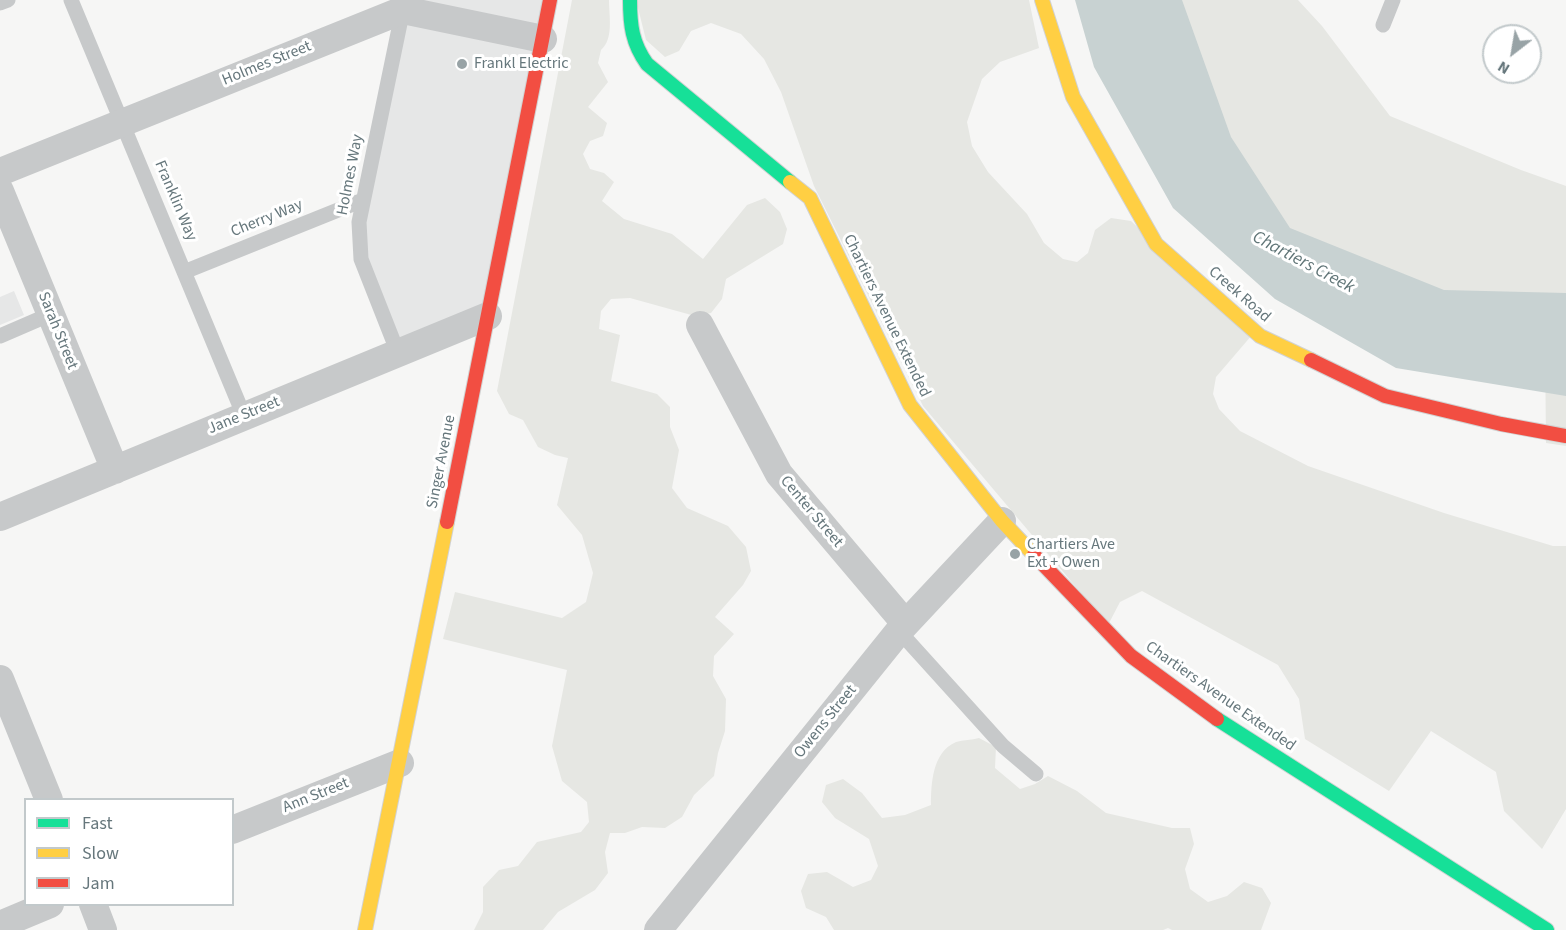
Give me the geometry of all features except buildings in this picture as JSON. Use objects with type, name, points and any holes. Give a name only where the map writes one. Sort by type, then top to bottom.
[{"type":"street","name":"Singer Avenue","points":[[365,930],[550,0]]},
{"type":"street","name":"Chartiers Avenue Extended","points":[[630,0],[630,30],[635,48],[647,64],[810,198],[910,405],[1002,520],[1131,656],[1216,718],[1547,930]]},
{"type":"street","name":"Creek Road","points":[[1042,0],[1073,97],[1156,244],[1260,336],[1385,396],[1501,424],[1566,436]]},
{"type":"street","name":"Holmes Street","points":[[0,172],[404,5]]},
{"type":"street","points":[[404,5],[543,39]]},
{"type":"street","name":"Sarah Street","points":[[0,191],[115,470]]},
{"type":"street","name":"Jane Street","points":[[0,517],[488,316]]},
{"type":"street","name":"Center Street","points":[[700,324],[779,474],[902,627]]},
{"type":"street","name":"Owens Street","points":[[658,930],[902,627],[1002,520]]},
{"type":"street","points":[[0,679],[49,798]]},
{"type":"street","name":"Ann Street","points":[[234,829],[400,763]]},
{"type":"street","points":[[0,925],[45,906]]},
{"type":"street","points":[[94,906],[103,930]]},
{"type":"lane","points":[[0,3],[8,0]]},
{"type":"lane","name":"Franklin Way","points":[[72,0],[244,416]]},
{"type":"lane","points":[[1383,25],[1393,0]]},
{"type":"lane","name":"Holmes Way","points":[[398,353],[361,259],[359,222],[404,5]]},
{"type":"lane","name":"Cherry Way","points":[[184,272],[363,200]]},
{"type":"lane","points":[[0,336],[51,314]]},
{"type":"lane","points":[[902,627],[1003,746],[1036,774]]},
{"type":"shaded area","points":[[405,0],[550,0],[488,316],[398,353],[361,259],[359,222]]},
{"type":"shaded area","points":[[572,0],[609,0],[608,40],[601,50],[598,63],[608,82],[588,107],[607,123],[603,136],[590,141],[583,154],[590,169],[604,173],[614,182],[602,201],[624,219],[672,234],[703,259],[747,205],[765,198],[780,212],[787,229],[783,244],[726,279],[722,299],[711,313],[695,316],[630,298],[611,299],[601,311],[599,329],[620,335],[611,381],[657,394],[670,407],[670,427],[679,450],[672,488],[687,508],[728,526],[746,547],[751,571],[743,585],[715,617],[734,634],[714,656],[713,676],[726,699],[725,731],[714,776],[694,795],[682,817],[665,828],[642,827],[625,833],[610,833],[605,852],[608,873],[595,890],[558,912],[543,930],[474,930],[483,912],[483,887],[499,870],[518,866],[537,842],[581,832],[589,822],[587,802],[562,781],[552,746],[567,670],[443,639],[455,592],[562,618],[586,602],[593,573],[582,535],[557,505],[568,458],[538,447],[523,420],[509,414],[497,391]]},
{"type":"shaded area","points":[[636,0],[1029,0],[1039,48],[1000,62],[982,79],[967,122],[972,146],[988,172],[1027,214],[1044,243],[1063,259],[1077,262],[1088,253],[1095,230],[1111,218],[1131,221],[1252,335],[1216,377],[1213,394],[1219,409],[1240,431],[1308,466],[1444,513],[1553,546],[1566,546],[1566,809],[1542,849],[1504,811],[1496,772],[1431,731],[1389,791],[1305,739],[1299,699],[1278,665],[1142,591],[1120,602],[1108,625],[923,406],[814,186],[781,92],[764,59],[741,34],[711,23],[691,31],[679,51],[665,57],[646,40]]},
{"type":"shaded area","points":[[1117,0],[1298,0],[1322,26],[1390,116],[1566,186],[1566,446],[1546,443],[1545,344],[1312,275]]},
{"type":"shaded area","points":[[14,291],[24,315],[0,325],[0,297]]},
{"type":"shaded area","points":[[979,738],[996,747],[995,768],[1020,789],[1048,776],[1077,791],[1106,813],[1172,828],[1190,828],[1194,844],[1185,869],[1190,889],[1208,902],[1227,896],[1244,882],[1262,888],[1271,903],[1261,930],[1172,930],[1168,928],[1163,930],[834,930],[826,917],[806,908],[801,891],[808,874],[827,872],[853,887],[871,880],[878,866],[869,839],[835,818],[822,802],[826,785],[843,779],[862,793],[882,818],[905,815],[931,805],[934,770],[942,753],[956,742]]},
{"type":"water","name":"Chartiers Creek","points":[[1075,0],[1182,0],[1231,137],[1290,228],[1444,290],[1566,293],[1566,396],[1396,368],[1275,299],[1173,208],[1094,67]]},
{"type":"traffic: fast","points":[[630,0],[633,34],[638,49],[647,64],[790,182]]},
{"type":"traffic: fast","points":[[1217,719],[1547,930]]},
{"type":"traffic: slow","points":[[1042,0],[1073,97],[1156,244],[1260,336],[1311,360]]},
{"type":"traffic: slow","points":[[790,182],[810,198],[910,405],[1002,521],[1034,555]]},
{"type":"traffic: slow","points":[[365,930],[447,522]]},
{"type":"traffic: jam","points":[[447,522],[550,0]]},
{"type":"traffic: jam","points":[[1311,360],[1385,396],[1501,424],[1566,436]]},
{"type":"traffic: jam","points":[[1034,555],[1131,656],[1217,719]]},
{"type":"place","name":"Frankl Electric","points":[[462,64]]},
{"type":"place","name":"Chartiers Ave Ext + Owen","points":[[1015,554]]}]
